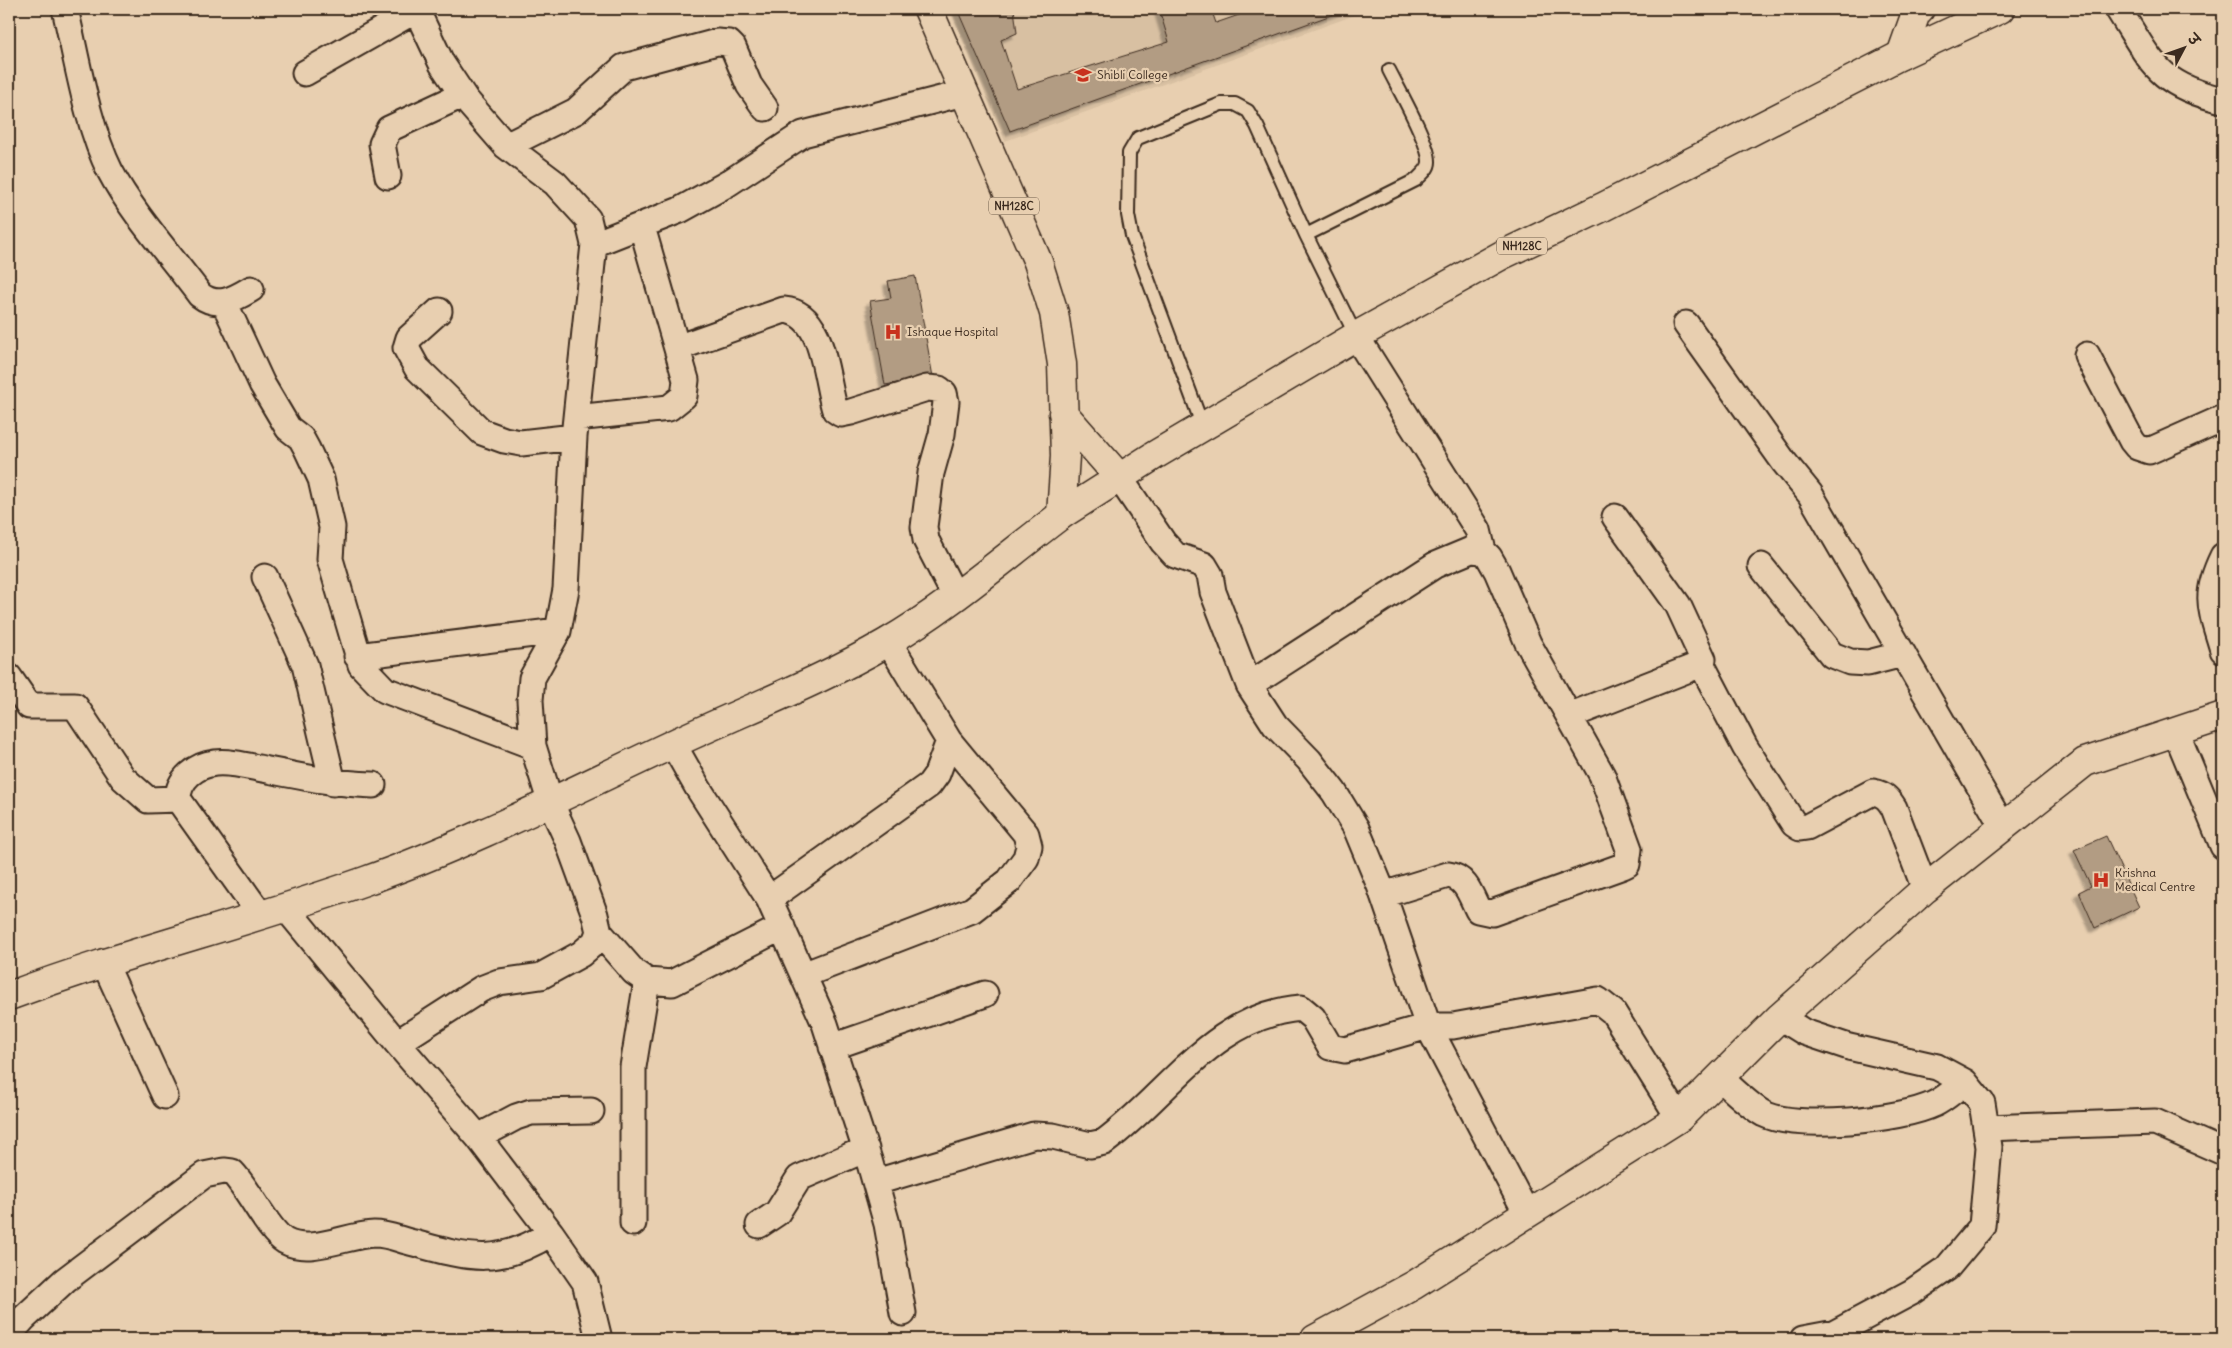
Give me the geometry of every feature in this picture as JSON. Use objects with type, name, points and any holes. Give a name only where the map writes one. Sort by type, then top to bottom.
[{"type":"main road","name":"NH128C","points":[[928,9],[1038,262],[1054,313],[1062,364],[1065,456],[1062,515]]},
{"type":"main road","name":"NH128C","points":[[1062,515],[1119,477],[1356,336],[1502,255],[1603,207],[1901,55],[2000,9]]},
{"type":"main road","points":[[1901,55],[1917,10]]},
{"type":"main road","points":[[1063,413],[1119,477]]},
{"type":"main road","points":[[9,996],[104,962],[260,914],[286,908],[429,858],[550,804],[673,744],[826,675],[888,642],[955,596],[1062,515]]},
{"type":"main road","points":[[1315,1339],[1414,1285],[1679,1118],[1780,1017],[1925,889],[2085,762],[2223,716]]},
{"type":"street","points":[[65,9],[93,124],[110,171],[122,191],[200,295],[208,300],[224,302],[251,289]]},
{"type":"street","points":[[305,73],[416,9],[442,64],[462,95],[506,146],[555,183],[588,219],[594,244],[575,427],[566,589],[558,631],[532,678],[530,700],[532,746],[550,804],[568,841],[595,915],[599,932],[634,972],[647,981],[672,983],[782,927]]},
{"type":"street","points":[[2118,9],[2152,62],[2164,76],[2180,86],[2223,100]]},
{"type":"street","points":[[506,146],[576,111],[624,67],[717,42],[729,43],[733,47],[749,85],[765,108]]},
{"type":"street","points":[[594,244],[642,227],[680,210],[727,184],[786,143],[803,134],[964,93]]},
{"type":"street","points":[[388,176],[382,144],[389,129],[462,95]]},
{"type":"street","points":[[439,311],[410,338],[406,348],[417,368],[482,432],[504,440],[521,443],[575,427],[669,408],[684,396],[686,386],[642,227]]},
{"type":"street","points":[[224,302],[262,384],[288,428],[300,438],[307,449],[321,479],[332,527],[330,558],[361,665],[385,690],[532,746]]},
{"type":"street","points":[[677,348],[784,310],[793,311],[808,321],[816,335],[835,410],[842,414],[927,388],[939,388],[944,393],[946,402],[942,434],[931,473],[924,527],[926,540],[955,596]]},
{"type":"street","points":[[1686,324],[1784,462],[1810,494],[2003,827]]},
{"type":"street","points":[[1356,336],[1478,530],[1483,551],[1497,570],[1528,644],[1602,775],[1629,849],[1627,864],[1492,913],[1478,910],[1468,889],[1459,877],[1448,875],[1383,895]]},
{"type":"street","points":[[2088,354],[2132,442],[2137,447],[2149,450],[2162,446],[2223,418]]},
{"type":"street","points":[[1119,477],[1175,556],[1204,564],[1210,575],[1212,592],[1249,685],[1275,725],[1309,760],[1334,792],[1356,828],[1383,895],[1428,1026],[1527,1214]]},
{"type":"street","points":[[1615,517],[1678,605],[1701,650],[1703,659],[1701,663],[1745,747],[1794,824],[1800,828],[1807,827],[1873,792],[1882,794],[1889,799],[1894,808],[1925,889]]},
{"type":"street","points":[[1249,685],[1435,564],[1470,550],[1483,551]]},
{"type":"street","points":[[2223,556],[2215,574],[2209,602],[2223,650]]},
{"type":"street","points":[[1760,566],[1832,655],[1850,662],[1868,663],[1903,654]]},
{"type":"street","points":[[265,577],[305,665],[333,783]]},
{"type":"street","points":[[358,656],[558,631]]},
{"type":"street","points":[[803,975],[972,910],[1009,881],[1026,858],[1029,846],[1026,834],[949,741],[888,642]]},
{"type":"street","points":[[1569,716],[1701,663]]},
{"type":"street","points":[[9,677],[29,706],[75,706],[123,778],[148,800],[178,799]]},
{"type":"street","points":[[2176,732],[2223,846]]},
{"type":"street","points":[[769,899],[929,785],[937,774],[949,741]]},
{"type":"street","points":[[673,744],[703,796],[769,899],[825,1024],[876,1182],[887,1224],[903,1313]]},
{"type":"street","points":[[260,914],[178,799],[180,784],[190,774],[205,765],[227,762],[333,783],[373,785]]},
{"type":"street","points":[[286,908],[397,1043],[478,1137],[551,1233],[585,1282],[600,1339]]},
{"type":"street","points":[[397,1043],[481,989],[499,982],[541,976],[581,954],[595,942],[599,932]]},
{"type":"street","points":[[104,962],[166,1096]]},
{"type":"street","points":[[633,1223],[633,1067],[647,981]]},
{"type":"street","points":[[832,1047],[985,994]]},
{"type":"street","points":[[876,1182],[1034,1135],[1053,1136],[1090,1144],[1104,1142],[1218,1040],[1233,1029],[1288,1009],[1301,1008],[1307,1012],[1313,1018],[1330,1047],[1345,1050],[1428,1026],[1453,1026],[1598,1000],[1613,1012],[1679,1118]]},
{"type":"street","points":[[1780,1017],[1804,1032],[1849,1047],[1937,1068],[1964,1082],[1982,1103],[1989,1147],[1982,1226],[1947,1268],[1912,1292],[1837,1336],[1803,1339]]},
{"type":"street","points":[[1720,1078],[1744,1100],[1765,1114],[1794,1122],[1818,1123],[1904,1114],[1936,1104],[1964,1082]]},
{"type":"street","points":[[478,1137],[516,1117],[531,1112],[591,1111]]},
{"type":"street","points":[[1986,1128],[2155,1122],[2223,1152]]},
{"type":"street","points":[[759,1225],[777,1214],[799,1178],[866,1149]]},
{"type":"street","points":[[9,1335],[24,1318],[65,1280],[204,1175],[213,1172],[232,1172],[243,1184],[273,1229],[283,1240],[293,1244],[305,1246],[372,1234],[388,1235],[452,1254],[487,1257],[520,1251],[551,1233]]},
{"type":"lane","points":[[1306,235],[1416,180],[1424,172],[1429,162],[1426,147],[1389,70]]},
{"type":"lane","points":[[1203,427],[1132,236],[1128,215],[1129,154],[1132,145],[1138,138],[1221,104],[1235,104],[1248,111],[1258,126],[1306,235],[1356,336]]},
{"type":"shaded area","name":"Shibli College","points":[[950,9],[1372,9],[1005,141]]},
{"type":"building","points":[[957,9],[993,9],[994,11],[1014,9],[1017,33],[1001,40],[1017,89],[1169,42],[1159,9],[1211,9],[1216,23],[1256,9],[1348,9],[1010,131]]},
{"type":"building","points":[[915,276],[933,377],[885,385],[870,301],[891,298],[888,281]]},
{"type":"building","points":[[2106,836],[2139,907],[2095,928],[2079,892],[2091,886],[2074,850]]},
{"type":"place","name":"Shibli College","points":[[1083,75]]},
{"type":"place","name":"Ishaque Hospital","points":[[893,332]]},
{"type":"place","name":"Krishna Medical Centre","points":[[2101,880]]}]
